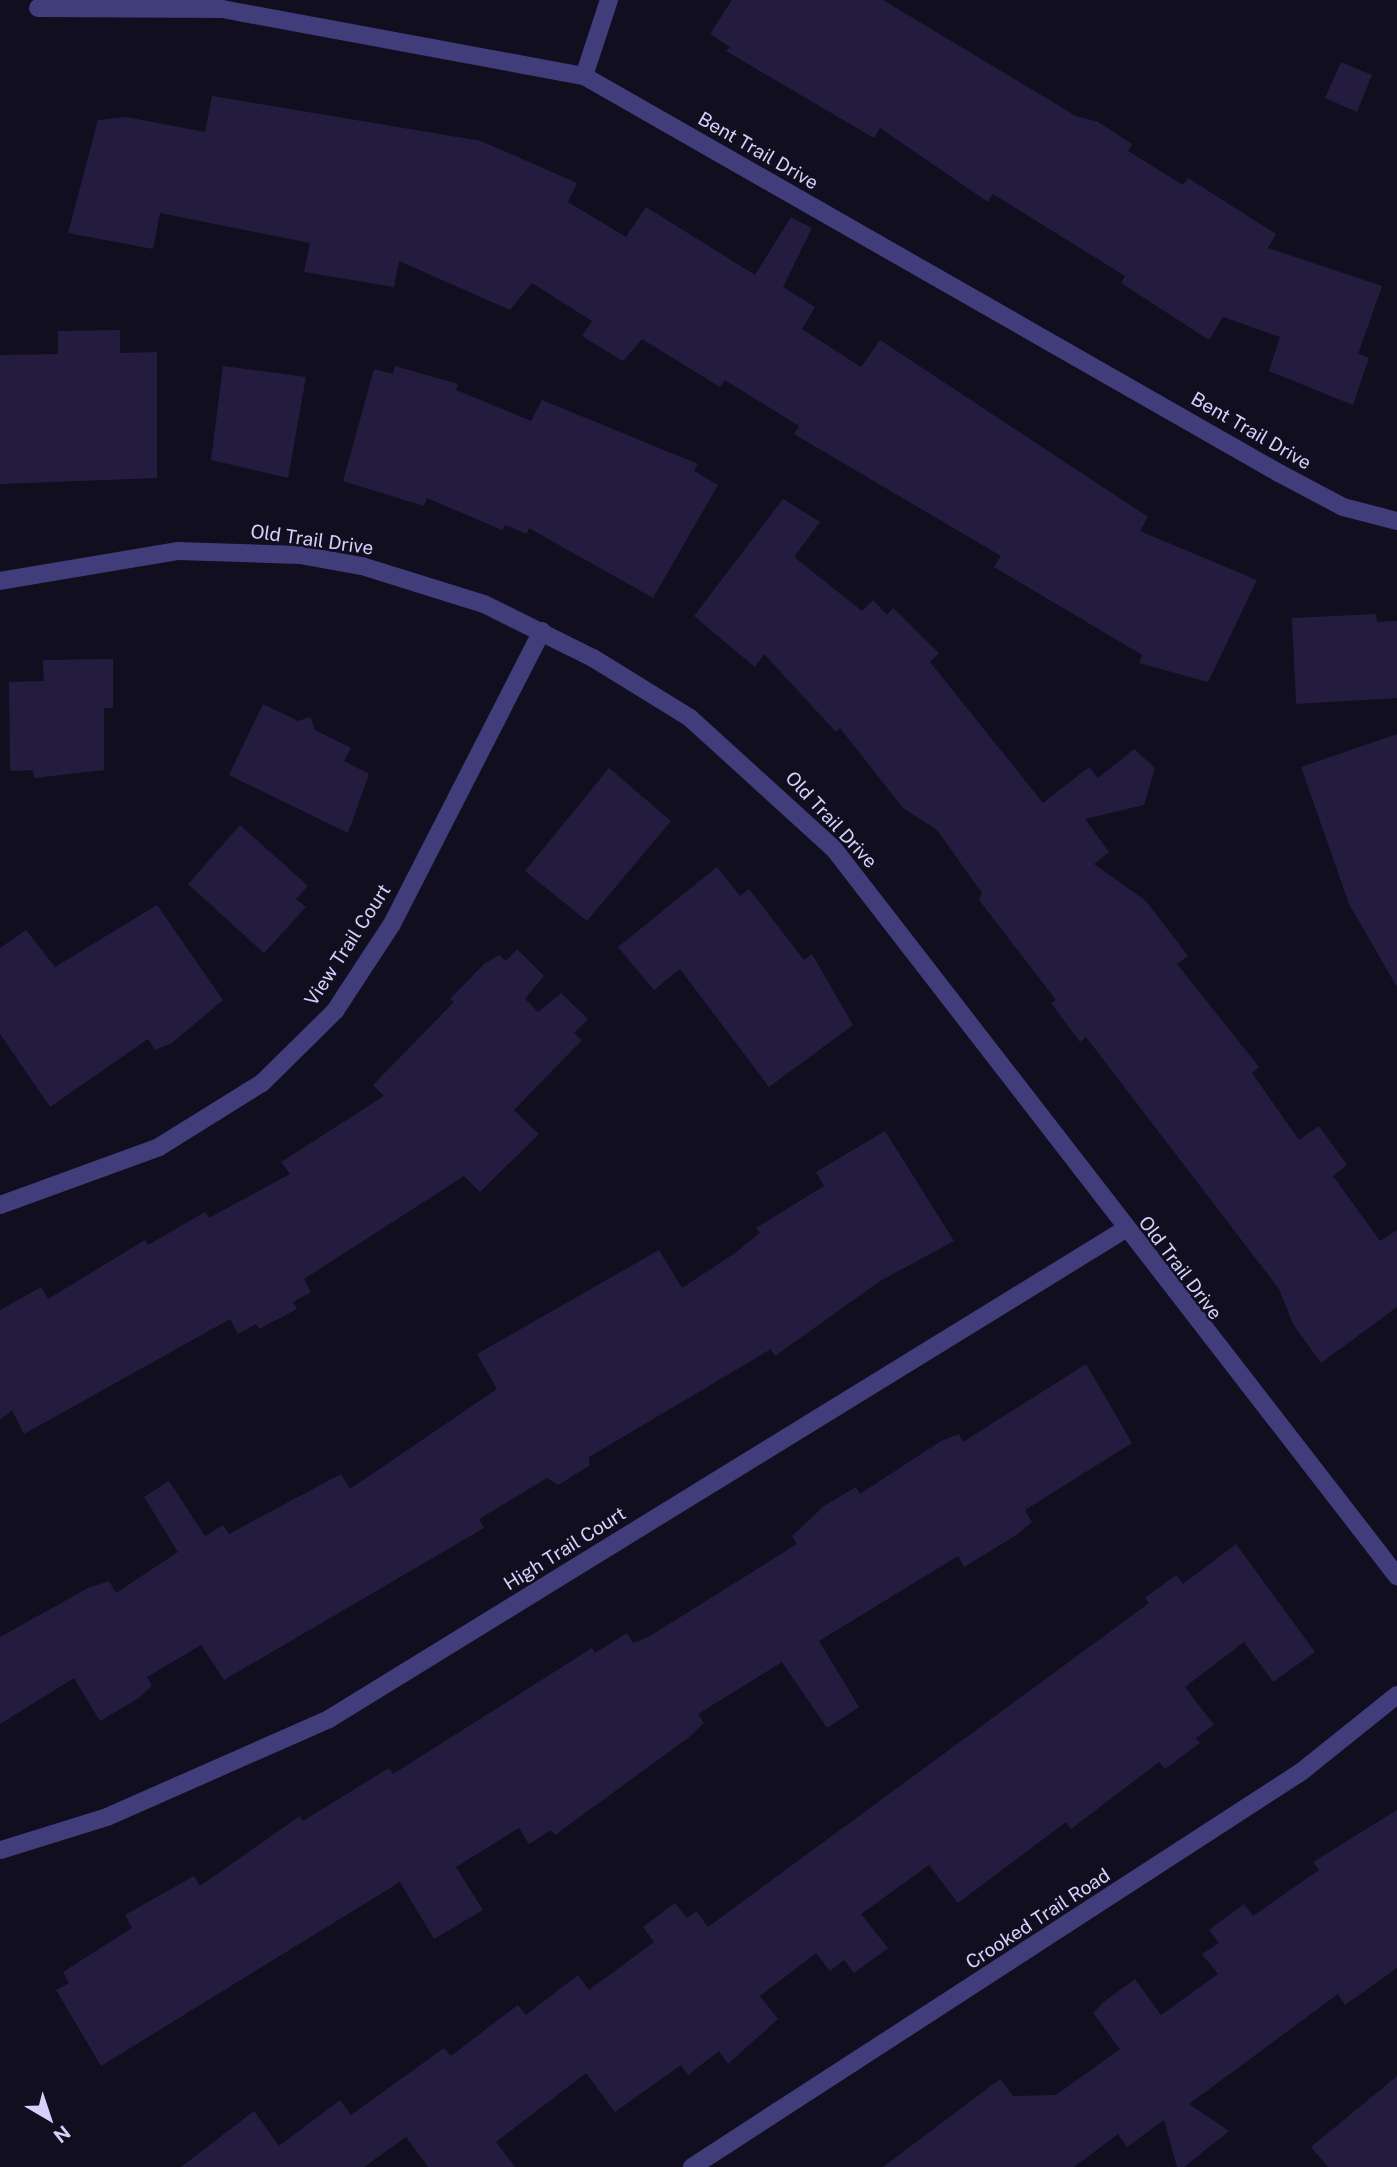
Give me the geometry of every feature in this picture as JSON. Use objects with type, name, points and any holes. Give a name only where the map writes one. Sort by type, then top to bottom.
[{"type":"street","points":[[584,76],[609,0]]},
{"type":"street","name":"Bent Trail Drive","points":[[38,8],[222,9],[584,76],[1279,473],[1343,507],[1397,521]]},
{"type":"street","name":"Old Trail Drive","points":[[0,581],[148,554],[299,555],[424,582],[541,631],[690,718],[834,849],[1124,1230],[1397,1576]]},
{"type":"street","name":"View Trail Court","points":[[0,1205],[159,1147],[262,1083],[335,1010],[392,924],[541,631]]},
{"type":"street","name":"High Trail Court","points":[[1,1850],[107,1817],[329,1719],[1124,1230]]},
{"type":"street","name":"Crooked Trail Road","points":[[692,2167],[1301,1772],[1397,1695]]},
{"type":"building","points":[[732,0],[883,0],[1076,116],[1098,122],[1132,144],[1128,151],[1183,185],[1188,178],[1276,234],[1268,248],[1382,286],[1358,354],[1369,358],[1353,405],[1269,371],[1280,337],[1223,317],[1209,340],[1121,283],[1125,276],[993,194],[988,202],[880,128],[874,138],[726,51],[730,47],[710,34]]},
{"type":"building","points":[[1341,62],[1372,75],[1357,112],[1325,98]]},
{"type":"building","points":[[212,96],[481,141],[577,183],[568,202],[626,237],[646,207],[755,275],[791,217],[812,228],[783,287],[815,307],[802,329],[861,367],[880,340],[1148,517],[1140,531],[1257,580],[1208,682],[1139,663],[1142,655],[994,567],[1001,556],[794,434],[799,426],[725,380],[720,387],[642,339],[623,361],[582,336],[592,321],[532,283],[510,310],[399,261],[394,287],[304,272],[310,243],[160,213],[153,249],[68,233],[98,120],[126,117],[205,132]]},
{"type":"building","points":[[120,330],[120,353],[157,352],[157,478],[0,484],[0,355],[58,354],[58,331]]},
{"type":"building","points":[[223,366],[306,377],[288,478],[211,460]]},
{"type":"building","points":[[395,366],[458,384],[456,390],[531,421],[542,400],[698,464],[694,471],[718,485],[653,598],[529,528],[527,534],[505,525],[502,530],[427,498],[424,506],[343,481],[374,369],[393,374]]},
{"type":"building","points":[[783,499],[820,522],[794,557],[862,611],[873,600],[887,615],[893,608],[939,653],[930,662],[1043,803],[1089,767],[1098,778],[1134,749],[1155,768],[1144,805],[1085,819],[1109,852],[1094,864],[1146,901],[1188,956],[1177,964],[1259,1067],[1252,1073],[1299,1140],[1319,1126],[1347,1165],[1333,1176],[1380,1241],[1397,1230],[1397,1307],[1321,1363],[1293,1324],[1279,1289],[1086,1037],[1080,1042],[1051,1003],[1056,1000],[979,900],[982,893],[937,830],[903,808],[840,728],[836,732],[764,654],[755,667],[694,616]]},
{"type":"building","points":[[1376,614],[1377,622],[1397,621],[1397,698],[1296,704],[1292,618]]},
{"type":"building","points":[[113,659],[113,708],[104,708],[104,770],[34,778],[33,770],[10,771],[9,682],[44,681],[43,660]]},
{"type":"building","points":[[263,704],[298,721],[310,717],[315,730],[351,748],[344,761],[369,774],[348,833],[229,775]]},
{"type":"building","points":[[1397,734],[1397,987],[1349,904],[1301,767]]},
{"type":"building","points":[[609,768],[671,821],[587,921],[525,871]]},
{"type":"building","points":[[240,825],[308,886],[296,899],[306,907],[264,953],[188,884]]},
{"type":"building","points":[[717,867],[740,896],[749,889],[804,960],[812,954],[853,1025],[769,1087],[680,969],[654,990],[618,947]]},
{"type":"building","points":[[157,905],[223,1000],[172,1043],[155,1050],[148,1039],[50,1107],[0,1034],[0,948],[26,930],[55,967]]},
{"type":"building","points":[[517,949],[544,976],[525,999],[538,1012],[561,993],[588,1019],[574,1033],[582,1040],[514,1110],[539,1134],[480,1192],[464,1176],[304,1279],[311,1292],[293,1302],[297,1309],[259,1329],[256,1324],[238,1334],[230,1319],[24,1434],[12,1410],[0,1420],[0,1310],[41,1287],[48,1299],[145,1240],[148,1245],[205,1212],[209,1218],[290,1174],[281,1162],[384,1096],[373,1085],[454,1002],[450,999],[484,964],[499,955],[506,961]]},
{"type":"building","points":[[885,1131],[954,1241],[880,1281],[775,1356],[771,1349],[589,1457],[589,1466],[558,1485],[547,1478],[479,1519],[484,1528],[224,1680],[201,1645],[147,1677],[152,1685],[139,1698],[100,1721],[74,1678],[0,1724],[0,1637],[88,1588],[109,1581],[116,1593],[178,1552],[144,1497],[169,1481],[205,1536],[223,1525],[229,1534],[341,1474],[350,1489],[497,1389],[477,1354],[659,1250],[682,1288],[760,1233],[756,1228],[824,1186],[816,1172]]},
{"type":"building","points":[[1086,1364],[1132,1443],[1025,1510],[1032,1522],[1018,1534],[964,1567],[958,1556],[819,1641],[859,1707],[827,1728],[782,1662],[698,1714],[704,1723],[688,1738],[555,1835],[551,1830],[529,1844],[519,1828],[456,1867],[483,1910],[434,1939],[400,1882],[101,2066],[56,1990],[69,1983],[63,1972],[132,1928],[125,1915],[194,1876],[200,1886],[300,1816],[303,1821],[389,1768],[393,1774],[592,1648],[595,1653],[627,1633],[633,1643],[650,1636],[797,1544],[792,1536],[824,1506],[856,1487],[860,1494],[941,1441],[959,1434],[963,1442]]},
{"type":"building","points":[[1236,1544],[1315,1652],[1273,1682],[1244,1642],[1185,1687],[1214,1725],[1196,1738],[1200,1743],[1165,1769],[1159,1762],[1071,1829],[1066,1822],[958,1903],[929,1865],[861,1914],[888,1948],[854,1973],[844,1960],[830,1971],[816,1953],[760,1996],[778,2019],[728,2064],[719,2051],[688,2075],[681,2065],[615,2112],[586,2073],[496,2142],[515,2167],[428,2167],[406,2137],[364,2167],[181,2167],[254,2111],[279,2146],[340,2100],[351,2115],[444,2048],[451,2056],[518,2005],[526,2015],[578,1975],[589,1990],[654,1942],[643,1927],[675,1903],[687,1918],[696,1911],[708,1927],[1149,1603],[1145,1598],[1176,1575],[1183,1584]]},
{"type":"building","points":[[1397,1810],[1397,1968],[1345,2005],[1338,1994],[1189,2104],[1229,2131],[1184,2167],[1177,2167],[1164,2120],[1127,2147],[1118,2134],[1074,2167],[883,2167],[1000,2079],[1013,2096],[1056,2095],[1120,2049],[1093,2013],[1105,2001],[1135,1979],[1161,2015],[1218,1974],[1202,1954],[1219,1943],[1209,1930],[1244,1904],[1253,1916],[1319,1870],[1313,1862]]},
{"type":"building","points":[[1397,2076],[1397,2167],[1328,2167],[1311,2147]]}]
